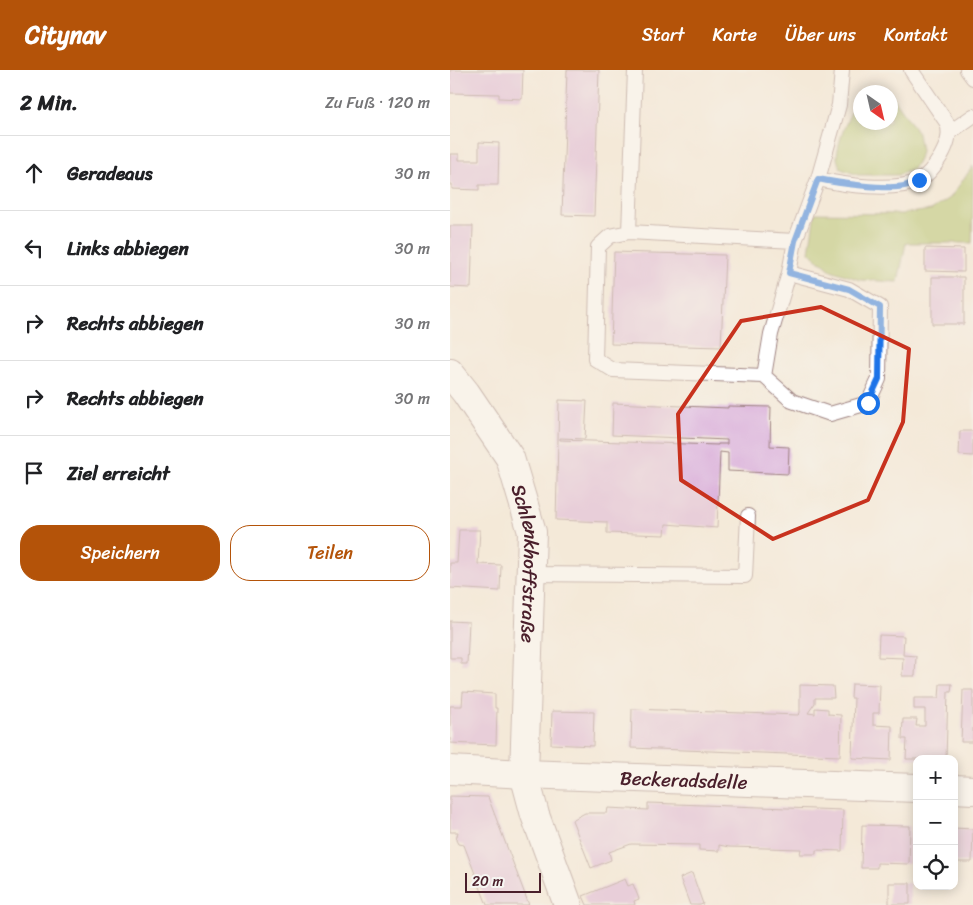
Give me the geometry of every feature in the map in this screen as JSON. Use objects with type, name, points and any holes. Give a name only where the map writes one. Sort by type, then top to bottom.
[{"type":"street","name":"Schlenkhoffstraße","points":[[450,373],[466,393],[510,458],[532,532],[524,774],[538,824],[568,905]]},
{"type":"street","name":"Beckeradsdelle","points":[[450,770],[913,788]]},
{"type":"street","points":[[958,790],[973,790]]},
{"type":"lane","points":[[630,232],[636,70]]},
{"type":"lane","points":[[764,376],[771,334],[789,273],[795,241],[818,179],[839,105],[842,70]]},
{"type":"lane","points":[[818,179],[834,183],[903,186],[919,180],[931,171],[946,145],[950,132],[947,123],[911,70]]},
{"type":"lane","points":[[968,70],[973,78]]},
{"type":"lane","points":[[950,132],[973,116]]},
{"type":"lane","points":[[789,273],[849,289],[880,307],[879,379],[868,403],[830,414],[792,401],[764,376],[613,370],[595,359],[598,247],[610,236],[630,232],[795,241]]},
{"type":"lane","points":[[530,574],[745,576],[748,516]]},
{"type":"highlighted area","points":[[821,307],[909,349],[903,422],[868,500],[773,539],[681,480],[678,414],[741,321]]},
{"type":"green space","points":[[898,104],[918,133],[921,151],[919,159],[913,169],[898,175],[858,175],[841,169],[837,158],[839,143],[853,109],[853,130],[898,130]]},
{"type":"green space","points":[[973,166],[972,243],[906,243],[898,282],[860,280],[831,270],[809,252],[815,213],[902,214],[931,210],[950,198]]},
{"type":"building","points":[[450,70],[523,70],[522,99],[499,98],[499,94],[450,93]]},
{"type":"building","points":[[567,70],[599,70],[594,216],[562,215]]},
{"type":"building","points":[[479,142],[499,143],[498,185],[479,185],[479,190],[452,189],[452,184],[450,184],[450,154],[459,154],[459,160],[479,160]]},
{"type":"building","points":[[450,226],[473,226],[471,288],[450,287]]},
{"type":"building","points":[[925,248],[964,249],[964,272],[925,271]]},
{"type":"building","points":[[614,252],[725,255],[721,347],[611,344]]},
{"type":"building","points":[[932,277],[964,277],[964,324],[932,324]]},
{"type":"building","points":[[559,400],[587,401],[585,439],[560,438],[560,440],[727,444],[727,440],[612,435],[613,403],[728,408],[728,406],[771,407],[770,446],[789,447],[788,474],[728,471],[728,453],[720,452],[717,528],[666,524],[665,535],[607,533],[607,522],[556,520]]},
{"type":"building","points":[[960,431],[973,431],[973,456],[959,455]]},
{"type":"building","points":[[459,530],[480,530],[478,564],[501,565],[500,591],[450,588],[450,563],[457,563]]},
{"type":"building","points":[[450,621],[469,622],[467,664],[461,664],[461,658],[450,658]]},
{"type":"building","points":[[879,635],[904,636],[903,655],[916,656],[915,676],[902,676],[903,658],[878,657]]},
{"type":"building","points":[[852,684],[880,685],[879,713],[873,713],[873,725],[892,726],[891,760],[852,758],[854,698],[851,698]]},
{"type":"building","points":[[940,684],[952,684],[951,692],[948,692],[946,755],[913,755],[913,759],[906,759],[907,739],[902,739],[903,719],[917,719],[916,726],[925,726],[925,709],[914,709],[914,698],[939,698]]},
{"type":"building","points":[[800,685],[833,686],[834,698],[815,698],[815,703],[808,713],[815,714],[815,708],[828,709],[828,714],[841,715],[840,756],[631,748],[632,709],[798,715],[800,713]]},
{"type":"building","points":[[963,690],[973,690],[973,742],[961,742]]},
{"type":"building","points":[[463,692],[495,694],[495,708],[497,708],[496,745],[450,743],[450,706],[462,706]]},
{"type":"building","points":[[552,711],[594,712],[593,746],[551,744]]},
{"type":"building","points":[[450,796],[488,797],[529,905],[487,905],[464,845],[458,844],[456,840],[458,832],[450,832]]},
{"type":"building","points":[[648,803],[843,810],[842,851],[816,850],[816,854],[800,854],[801,849],[729,847],[719,845],[719,851],[699,850],[699,845],[631,844],[609,852],[611,860],[591,868],[572,820],[585,813],[607,813],[608,808],[648,810]]},
{"type":"building","points":[[862,825],[910,826],[909,864],[877,863],[877,868],[861,868]]},
{"type":"building","points":[[958,828],[973,829],[972,862],[958,862]]},
{"type":"building","points":[[692,873],[703,904],[700,905],[690,905],[680,878]]},
{"type":"building","points":[[625,879],[628,886],[633,884],[639,899],[634,901],[635,905],[587,905],[583,896]]},
{"type":"building","points":[[889,883],[910,883],[910,904],[889,904]]},
{"type":"route","points":[[868,403],[879,379],[880,307],[849,289],[789,273],[795,241],[818,179],[834,183],[885,186],[903,186],[919,180]]}]
